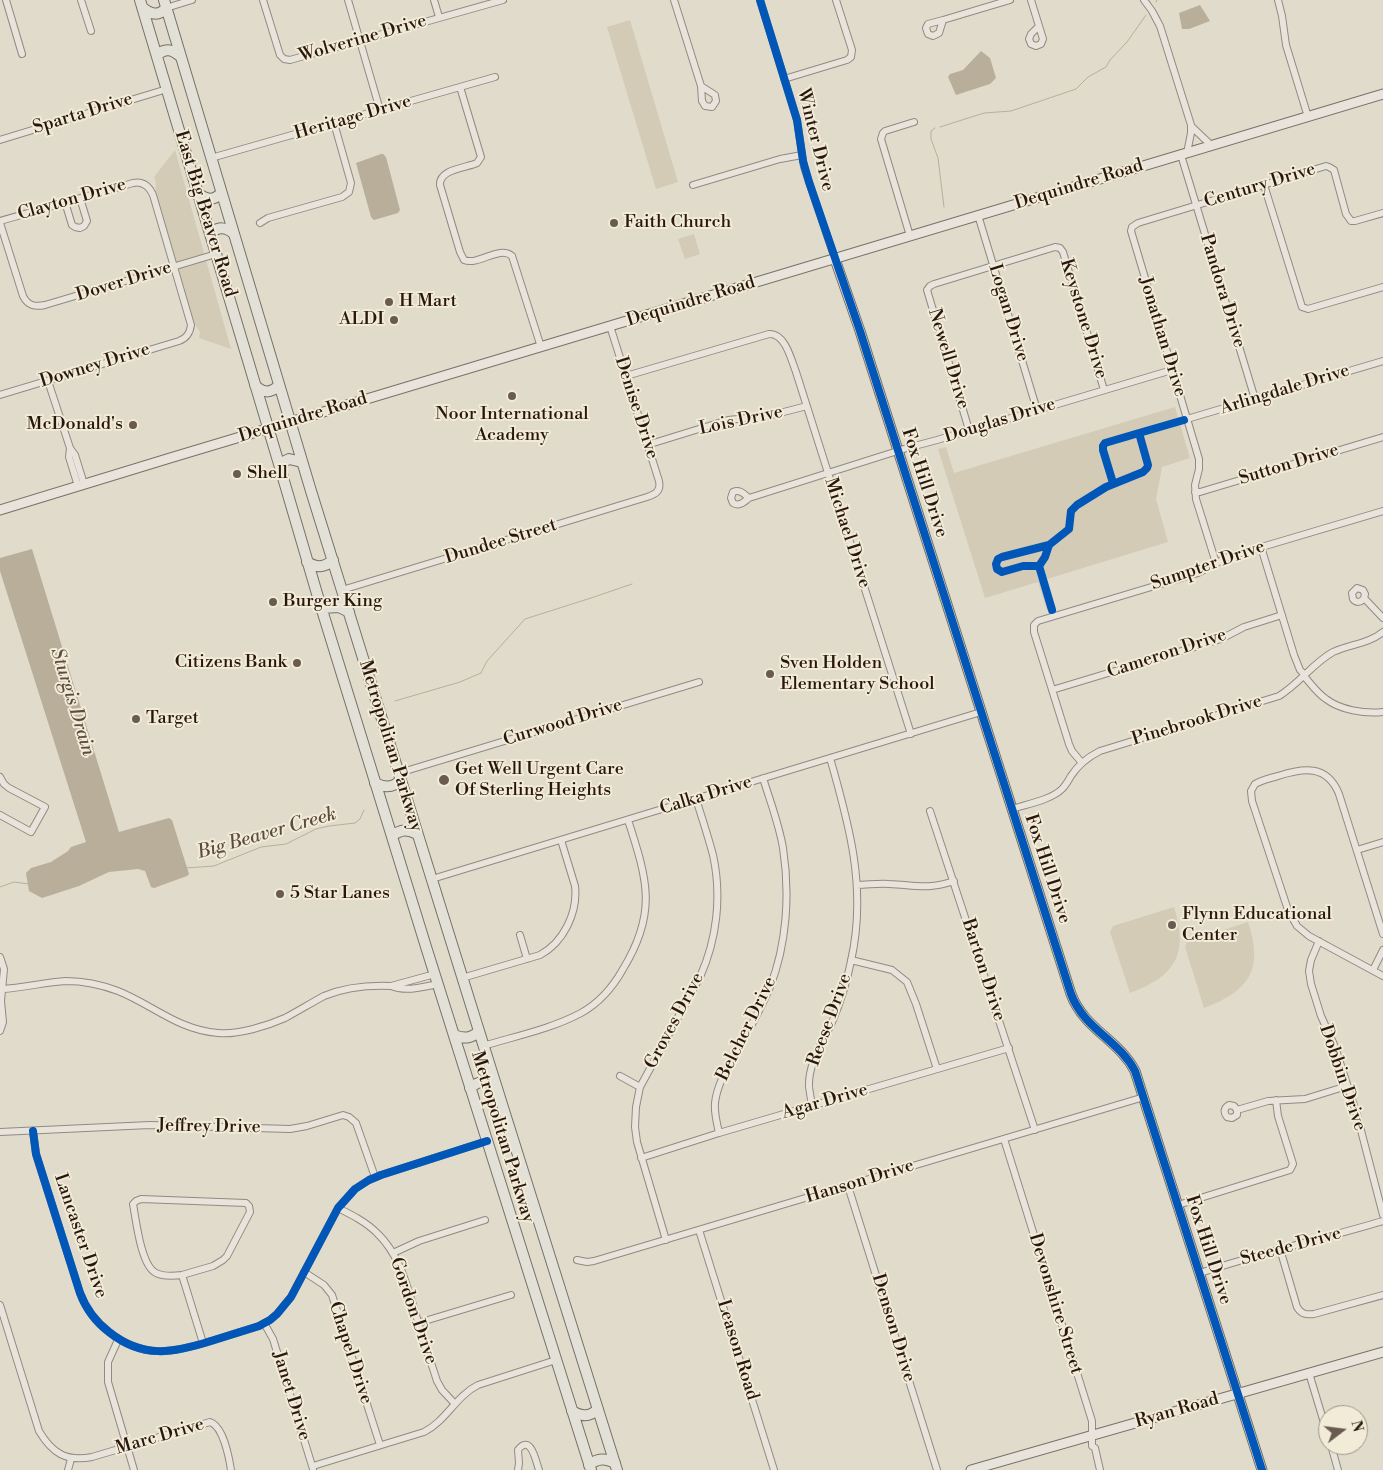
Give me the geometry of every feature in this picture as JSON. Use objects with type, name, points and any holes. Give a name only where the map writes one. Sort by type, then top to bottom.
[{"type":"main road","points":[[141,3],[147,11],[153,14],[160,13],[165,4]]},
{"type":"main road","name":"East Big Beaver Road","points":[[141,3],[268,429]]},
{"type":"main road","name":"East Big Beaver Road","points":[[165,4],[290,422]]},
{"type":"main road","points":[[157,55],[163,50],[173,50],[181,57]]},
{"type":"main road","name":"Dequindre Road","points":[[0,510],[1383,94]]},
{"type":"main road","points":[[198,193],[204,198],[211,199],[221,193]]},
{"type":"main road","points":[[210,234],[215,229],[221,228],[229,230],[234,234]]},
{"type":"main road","name":"Fox Hill Drive","points":[[835,259],[860,331],[1074,1002],[1088,1022],[1127,1058],[1136,1071],[1262,1470]]},
{"type":"main road","points":[[255,385],[262,390],[270,392],[279,385]]},
{"type":"main road","name":"Metropolitan Parkway","points":[[290,422],[483,1046],[616,1466]]},
{"type":"main road","name":"Metropolitan Parkway","points":[[268,429],[375,783],[590,1467]]},
{"type":"main road","points":[[279,464],[290,458],[302,462]]},
{"type":"main road","points":[[307,562],[321,567],[333,560]]},
{"type":"main road","points":[[322,608],[339,607],[349,612]]},
{"type":"main road","points":[[375,783],[390,787],[397,784],[400,777]]},
{"type":"main road","points":[[392,836],[404,830],[417,834]]},
{"type":"main road","points":[[454,1035],[468,1038],[479,1031]]},
{"type":"main road","points":[[470,1088],[481,1082],[496,1086]]},
{"type":"main road","name":"Ryan Road","points":[[971,1470],[1383,1352]]},
{"type":"main road","points":[[572,1411],[587,1416],[598,1409]]},
{"type":"main road","points":[[590,1467],[597,1460],[601,1459],[616,1466]]},
{"type":"street","points":[[6,0],[22,54]]},
{"type":"street","points":[[81,0],[91,32]]},
{"type":"street","points":[[165,4],[192,0]]},
{"type":"street","name":"Wolverine Drive","points":[[263,0],[278,51],[287,60],[503,0]]},
{"type":"street","points":[[348,0],[380,110]]},
{"type":"street","points":[[434,0],[439,17]]},
{"type":"street","points":[[674,0],[701,86]]},
{"type":"street","name":"Winter Drive","points":[[760,0],[799,127],[804,167],[835,259]]},
{"type":"street","points":[[784,79],[847,60],[850,57],[852,52],[836,0]]},
{"type":"street","points":[[942,20],[1010,0]]},
{"type":"street","points":[[1031,0],[1039,26]]},
{"type":"street","points":[[1144,0],[1152,10],[1160,26],[1192,127],[1212,146]]},
{"type":"street","points":[[1278,0],[1286,45],[1308,117]]},
{"type":"street","name":"Heritage Drive","points":[[211,158],[495,77]]},
{"type":"street","points":[[460,87],[481,157],[478,163],[445,174],[440,179],[440,185],[460,252],[464,260],[470,261],[502,252],[512,256],[541,347]]},
{"type":"street","name":"Sparta Drive","points":[[0,140],[167,89]]},
{"type":"street","points":[[910,236],[881,139],[883,133],[887,130],[914,122]]},
{"type":"street","points":[[260,223],[268,218],[342,197],[349,192],[351,186],[350,179],[334,123]]},
{"type":"street","points":[[1184,154],[1192,127]]},
{"type":"street","name":"Pandora Drive","points":[[1184,154],[1196,205],[1254,399]]},
{"type":"street","points":[[693,185],[780,159],[802,155]]},
{"type":"street","name":"Century Drive","points":[[1132,227],[1138,223],[1323,167],[1329,167],[1334,170],[1346,214],[1351,221],[1356,222],[1383,213]]},
{"type":"street","name":"Clayton Drive","points":[[0,222],[139,182],[145,184],[153,196],[174,266]]},
{"type":"street","points":[[1264,185],[1299,300],[1304,309],[1383,287]]},
{"type":"street","points":[[66,202],[72,225],[75,228],[80,228],[87,221],[80,198]]},
{"type":"street","name":"Logan Drive","points":[[978,216],[1037,410]]},
{"type":"street","name":"Dover Drive","points":[[0,222],[23,296],[32,305],[45,305],[216,254]]},
{"type":"street","name":"Jonathan Drive","points":[[1132,227],[1131,231],[1199,464],[1195,492],[1197,504],[1216,563]]},
{"type":"street","name":"Keystone Drive","points":[[994,266],[1055,247],[1060,248],[1104,390]]},
{"type":"street","name":"Downey Drive","points":[[0,395],[183,340],[190,329],[190,321],[174,266]]},
{"type":"street","name":"Newell Drive","points":[[969,430],[927,290],[928,287],[934,284],[994,266]]},
{"type":"street","name":"Denise Drive","points":[[610,326],[659,481],[658,491]]},
{"type":"street","name":"Michael Drive","points":[[626,376],[769,334],[778,336],[784,343],[791,359],[911,734]]},
{"type":"street","name":"Arlingdale Drive","points":[[1187,419],[1383,360]]},
{"type":"street","name":"Douglas Drive","points":[[749,498],[898,451],[1172,370]]},
{"type":"street","points":[[48,381],[70,448],[69,458],[81,485]]},
{"type":"street","name":"Lois Drive","points":[[648,445],[728,420],[768,416],[806,406]]},
{"type":"street","name":"Sutton Drive","points":[[1195,492],[1383,437]]},
{"type":"street","name":"Dundee Street","points":[[342,590],[647,498],[658,491]]},
{"type":"street","name":"Sumpter Drive","points":[[1052,690],[1034,632],[1034,625],[1038,621],[1198,573],[1228,558],[1383,510]]},
{"type":"street","points":[[1261,547],[1300,670],[1318,692],[1331,702],[1361,711],[1383,712]]},
{"type":"street","points":[[1364,598],[1383,618]]},
{"type":"street","name":"Cameron Drive","points":[[1052,690],[1221,639],[1244,627],[1282,615]]},
{"type":"street","name":"Pinebrook Drive","points":[[1012,809],[1057,793],[1064,787],[1082,763],[1105,749],[1270,699],[1286,691],[1320,661],[1334,652],[1365,642],[1383,632]]},
{"type":"street","name":"Curwood Drive","points":[[400,777],[698,682]]},
{"type":"street","points":[[1052,690],[1071,748],[1082,763]]},
{"type":"street","name":"Calka Drive","points":[[432,880],[981,712]]},
{"type":"street","name":"Reese Drive","points":[[812,1106],[809,1086],[811,1067],[834,1019],[851,960],[856,924],[856,865],[846,812],[830,758]]},
{"type":"street","points":[[1383,934],[1334,784],[1325,775],[1315,771],[1298,770],[1255,784],[1252,788],[1252,801],[1288,910],[1297,926],[1309,936],[1383,976]]},
{"type":"street","name":"Belcher Drive","points":[[719,1133],[715,1111],[716,1094],[770,987],[776,969],[784,927],[786,890],[783,848],[763,778]]},
{"type":"street","points":[[0,815],[32,832],[45,807],[1,783]]},
{"type":"street","name":"Groves Drive","points":[[666,1240],[637,1142],[635,1127],[636,1107],[640,1087],[700,977],[714,930],[717,896],[715,868],[696,799]]},
{"type":"street","name":"Barton Drive","points":[[930,811],[1009,1048],[1034,1130]]},
{"type":"street","points":[[483,1046],[554,1024],[583,1012],[604,995],[621,974],[640,935],[646,906],[644,872],[628,820]]},
{"type":"street","points":[[462,978],[540,955],[560,938],[574,908],[576,894],[561,840]]},
{"type":"street","points":[[1357,850],[1383,842]]},
{"type":"street","points":[[857,886],[886,884],[922,887],[941,885],[954,881]]},
{"type":"street","points":[[520,935],[527,959]]},
{"type":"street","name":"Dobbin Drive","points":[[1319,941],[1311,960],[1309,977],[1357,1115],[1383,1215]]},
{"type":"street","points":[[1373,970],[1383,950]]},
{"type":"street","points":[[0,957],[4,968],[1,1001],[3,1022],[0,1031]]},
{"type":"street","points":[[851,960],[892,970],[907,982],[937,1069]]},
{"type":"street","points":[[408,985],[436,979]]},
{"type":"street","points":[[2,989],[64,981],[89,983],[117,991],[186,1026],[219,1033],[269,1024],[339,991],[370,985],[391,986],[397,983],[419,988],[436,979]]},
{"type":"street","name":"Agar Drive","points":[[641,1158],[719,1133],[1009,1048]]},
{"type":"street","points":[[620,1076],[640,1087]]},
{"type":"street","points":[[1237,1110],[1262,1102],[1305,1099],[1347,1086]]},
{"type":"street","name":"Hanson Drive","points":[[576,1260],[594,1261],[1144,1097]]},
{"type":"street","points":[[1178,1205],[1290,1170],[1293,1164],[1278,1116],[1276,1100]]},
{"type":"street","name":"Jeffrey Drive","points":[[0,1132],[150,1125],[290,1129],[343,1115],[356,1123],[375,1177]]},
{"type":"street","name":"Lancaster Drive","points":[[33,1131],[36,1154],[82,1299],[100,1325],[118,1340],[137,1348],[153,1351],[178,1350],[264,1323]]},
{"type":"street","name":"Devonshire Street","points":[[1004,1139],[1092,1421],[1092,1446],[1095,1448],[1100,1470]]},
{"type":"street","points":[[264,1323],[277,1314],[291,1297],[338,1208],[351,1192],[375,1177],[487,1142]]},
{"type":"street","name":"Denson Drive","points":[[848,1186],[937,1470]]},
{"type":"street","points":[[141,1199],[246,1203],[249,1206],[250,1212],[227,1256],[213,1266],[182,1275],[160,1275],[155,1273],[148,1265],[137,1231],[133,1204],[141,1199]]},
{"type":"street","name":"Gordon Drive","points":[[338,1208],[370,1227],[382,1237],[393,1253],[403,1274],[437,1381],[442,1390],[455,1404]]},
{"type":"street","points":[[393,1253],[418,1241],[485,1220]]},
{"type":"street","name":"Steede Drive","points":[[1200,1273],[1383,1221]]},
{"type":"street","name":"Leason Road","points":[[699,1230],[774,1470]]},
{"type":"street","points":[[1280,1249],[1297,1307],[1303,1314],[1314,1314],[1383,1294]]},
{"type":"street","name":"Chapel Drive","points":[[304,1272],[324,1285],[332,1296],[380,1445]]},
{"type":"street","points":[[182,1275],[203,1343]]},
{"type":"street","points":[[418,1324],[511,1294]]},
{"type":"street","points":[[0,1305],[39,1431],[44,1441],[51,1448],[71,1459],[68,1470]]},
{"type":"street","name":"Janet Drive","points":[[264,1323],[273,1339],[313,1468]]},
{"type":"street","points":[[118,1340],[110,1357],[107,1378],[134,1470]]},
{"type":"street","points":[[313,1468],[428,1430],[470,1389],[556,1360]]},
{"type":"street","points":[[1309,1373],[1319,1405]]},
{"type":"street","name":"Marc Drive","points":[[71,1459],[92,1457],[207,1422],[216,1424],[220,1431],[231,1470]]},
{"type":"street","points":[[518,1470],[518,1450],[524,1445],[528,1445],[532,1448],[539,1470]]},
{"type":"street","points":[[1334,1455],[1338,1470]]},
{"type":"shaded area","points":[[630,20],[678,182],[656,189],[607,27]]},
{"type":"shaded area","points":[[175,150],[231,349],[199,338],[200,332],[194,323],[156,196],[154,177]]},
{"type":"shaded area","points":[[694,234],[700,254],[685,259],[678,239]]},
{"type":"shaded area","points":[[1175,407],[1190,458],[1162,467],[1156,499],[1168,542],[1047,579],[1056,608],[1047,610],[1038,582],[985,598],[938,449],[946,447],[954,473]]},
{"type":"shaded area","points":[[1174,907],[1180,938],[1179,951],[1174,962],[1168,971],[1158,979],[1130,993],[1110,932],[1113,926]]},
{"type":"shaded area","points":[[1248,922],[1253,939],[1254,953],[1253,966],[1249,977],[1232,994],[1204,1008],[1185,947],[1187,942]]},
{"type":"water","points":[[1200,5],[1210,21],[1189,29],[1182,29],[1179,13]]},
{"type":"water","points":[[981,51],[990,58],[996,78],[990,84],[956,95],[948,77],[950,74],[963,70]]},
{"type":"water","points":[[381,154],[386,157],[400,210],[398,213],[374,220],[371,217],[356,163]]},
{"type":"water","name":"Sturgis Drain","points":[[32,549],[119,832],[169,818],[172,820],[189,874],[187,876],[154,888],[151,887],[145,871],[138,869],[109,872],[79,886],[42,898],[29,891],[26,873],[31,868],[51,862],[71,847],[86,842],[0,571],[0,558]]},
{"type":"waterway","name":"Big Beaver Creek","points":[[940,127],[984,113],[1011,111],[1076,89],[1088,77],[1106,67],[1146,15]]},
{"type":"waterway","name":"Big Beaver Creek","points":[[935,128],[931,131],[931,139],[938,158],[944,207]]},
{"type":"waterway","name":"Big Beaver Creek","points":[[395,701],[460,682],[481,673],[487,661],[525,619],[632,584]]},
{"type":"waterway","name":"Big Beaver Creek","points":[[186,868],[214,866],[261,847],[286,844],[316,829],[355,823],[360,819],[364,810]]},
{"type":"waterway","name":"Big Beaver Creek","points":[[0,887],[14,882],[29,884]]},
{"type":"cycle path","points":[[760,0],[797,120],[803,161],[809,182],[860,331],[1071,994],[1084,1016],[1120,1051],[1135,1071],[1262,1470]]},
{"type":"cycle path","points":[[1052,610],[1039,566],[1045,557],[1049,545],[1069,529],[1071,511],[1077,505],[1106,487],[1143,472],[1147,468],[1148,465],[1139,433],[1184,420]]},
{"type":"cycle path","points":[[1113,483],[1103,446],[1105,443],[1139,433]]},
{"type":"cycle path","points":[[1039,566],[1023,566],[1002,572],[997,569],[996,564],[998,559],[1002,557],[1049,545]]},
{"type":"cycle path","points":[[33,1131],[36,1154],[85,1304],[100,1324],[122,1341],[146,1350],[158,1351],[171,1351],[197,1345],[259,1326],[270,1320],[291,1297],[338,1208],[355,1189],[381,1175],[487,1141]]},
{"type":"place","name":"Faith Church","points":[[614,223]]},
{"type":"place","name":"H Mart","points":[[389,302]]},
{"type":"place","name":"ALDI","points":[[394,320]]},
{"type":"place","name":"Noor International Academy","points":[[512,396]]},
{"type":"place","name":"McDonald's","points":[[133,425]]},
{"type":"place","name":"Shell","points":[[237,474]]},
{"type":"place","name":"Burger King","points":[[273,602]]},
{"type":"place","name":"Citizens Bank","points":[[297,663]]},
{"type":"place","name":"Sven Holden Elementary School","points":[[770,674]]},
{"type":"place","name":"Target","points":[[136,719]]},
{"type":"place","name":"Get Well Urgent Care Of Sterling Heights","points":[[444,780]]},
{"type":"place","name":"5 Star Lanes","points":[[280,894]]},
{"type":"place","name":"Flynn Educational Center","points":[[1172,925]]}]
